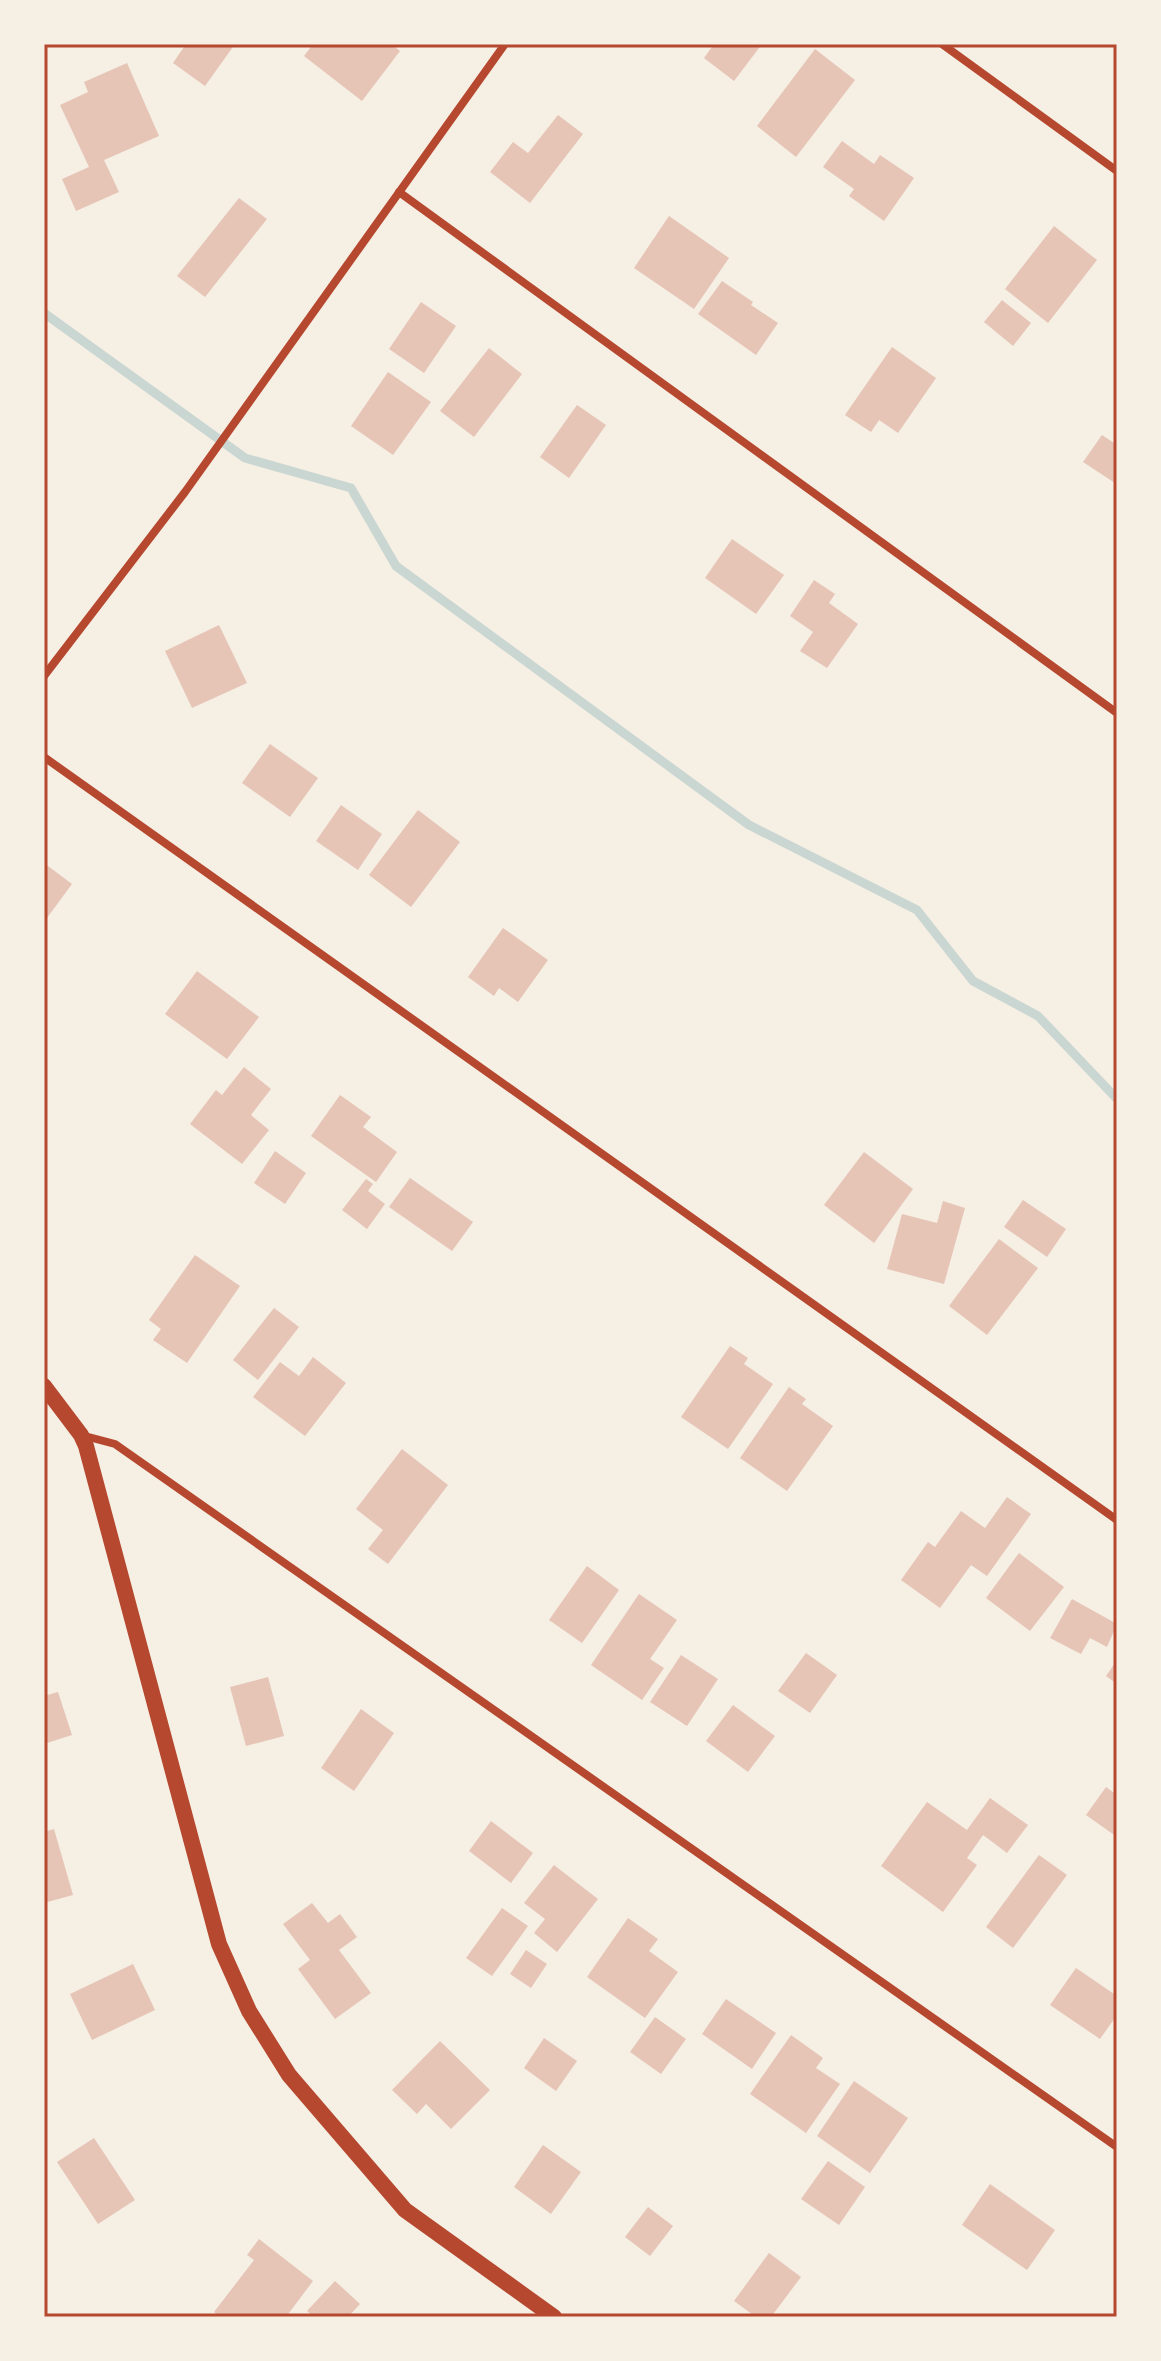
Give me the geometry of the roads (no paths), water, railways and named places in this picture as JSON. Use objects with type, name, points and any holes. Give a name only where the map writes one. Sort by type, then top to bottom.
[{"type":"main road","points":[[44,1386],[86,1446],[219,1944],[249,2011],[289,2075],[405,2210],[554,2317]]},
{"type":"street","points":[[44,676],[185,492],[505,44]]},
{"type":"street","points":[[942,44],[1117,171]]},
{"type":"street","points":[[399,192],[1117,713]]},
{"type":"street","points":[[44,757],[1117,1520]]},
{"type":"street","points":[[81,1435],[115,1444],[1117,2147]]},
{"type":"waterway","points":[[44,313],[245,458],[351,488],[396,566],[749,825],[917,910],[973,981],[1038,1016],[1117,1099]]}]
